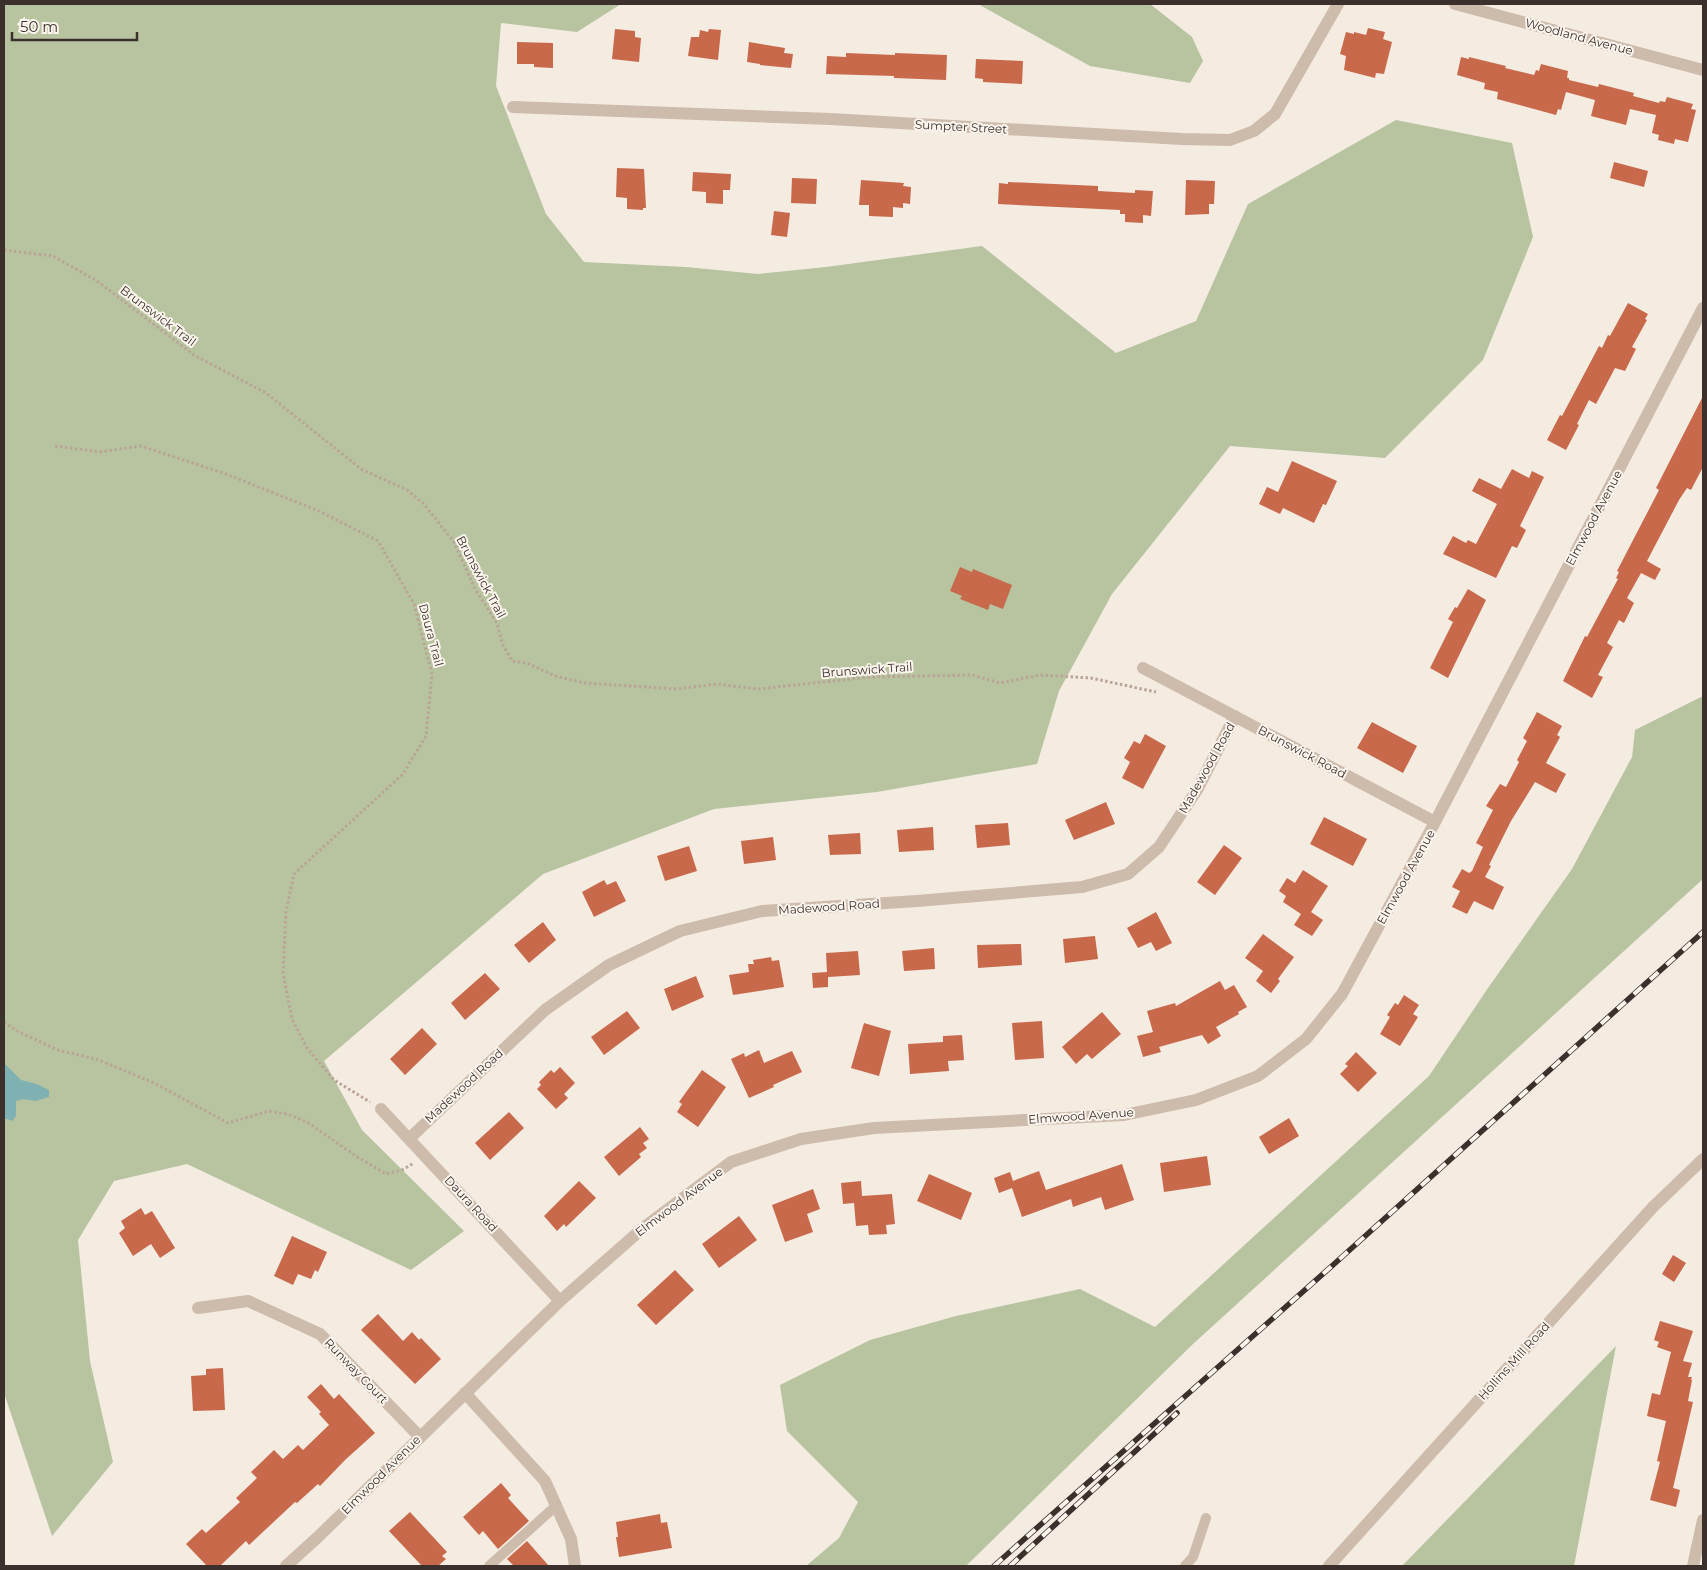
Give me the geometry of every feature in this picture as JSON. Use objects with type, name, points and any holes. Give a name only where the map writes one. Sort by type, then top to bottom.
[{"type":"street","name":"Sumpter Street","points":[[513,107],[830,119],[1182,139],[1230,140],[1254,131],[1274,114],[1338,4]]},
{"type":"street","name":"Woodland Avenue","points":[[1455,4],[1703,70]]},
{"type":"street","name":"Elmwood Avenue","points":[[286,1566],[560,1301],[643,1228],[731,1162],[801,1139],[874,1128],[1124,1115],[1196,1100],[1258,1076],[1306,1039],[1342,994],[1435,822],[1703,308]]},
{"type":"street","name":"Brunswick Road","points":[[1143,668],[1435,822]]},
{"type":"street","name":"Madewood Road","points":[[410,1138],[545,1010],[609,965],[680,931],[762,911],[917,901],[1082,887],[1128,874],[1159,847],[1197,790],[1235,716]]},
{"type":"street","name":"Daura Road","points":[[381,1109],[560,1301]]},
{"type":"street","name":"Hollins Mill Road","points":[[1328,1566],[1653,1207],[1703,1159]]},
{"type":"street","name":"Runway Court","points":[[198,1308],[248,1300],[320,1334],[420,1437]]},
{"type":"street","points":[[465,1393],[545,1481],[571,1539],[576,1566]]},
{"type":"street","points":[[1694,1566],[1702,1533],[1703,1520]]},
{"type":"lane","points":[[489,1566],[557,1505]]},
{"type":"lane","points":[[1185,1566],[1193,1557],[1206,1518]]},
{"type":"path","name":"Brunswick Trail","points":[[4,250],[53,256],[97,281],[194,355],[266,393],[361,469],[407,490],[423,503],[454,542],[475,589],[497,623],[502,643],[512,661],[527,663],[555,676],[585,683],[677,689],[717,684],[758,689],[870,676],[972,675],[1000,683],[1040,675],[1091,678],[1171,695],[1183,689]]},
{"type":"path","name":"Daura Trail","points":[[55,446],[100,452],[140,446],[226,474],[319,511],[378,541],[414,604],[432,674],[426,736],[403,774],[294,874],[286,912],[283,972],[292,1019],[307,1048],[334,1080],[381,1109]]},
{"type":"path","points":[[4,1022],[17,1031],[58,1050],[99,1060],[154,1083],[228,1122],[269,1111],[287,1114],[307,1122],[386,1174],[402,1170],[411,1165],[424,1153]]},
{"type":"green space","points":[[4,4],[621,4],[577,32],[501,23],[496,86],[546,214],[584,262],[686,267],[758,274],[982,246],[1116,353],[1196,321],[1248,204],[1396,120],[1512,143],[1533,237],[1483,360],[1385,458],[1230,446],[1112,594],[1059,691],[1037,764],[877,792],[714,809],[543,874],[324,1061],[362,1130],[464,1231],[411,1270],[187,1164],[114,1181],[78,1240],[90,1361],[113,1462],[52,1536],[4,1393]]},
{"type":"green space","points":[[978,4],[1150,4],[1192,37],[1203,61],[1190,83],[1090,66]]},
{"type":"green space","points":[[1703,696],[1703,879],[1193,1344],[966,1566],[806,1566],[839,1538],[858,1502],[787,1431],[780,1385],[870,1340],[956,1316],[1080,1289],[1155,1327],[1429,1076],[1572,869],[1632,757],[1635,730]]},
{"type":"green space","points":[[1616,1346],[1574,1566],[1402,1566]]},
{"type":"water","points":[[4,1063],[21,1080],[37,1084],[49,1090],[49,1097],[36,1101],[23,1099],[16,1101],[16,1116],[12,1121],[4,1118]]},
{"type":"building","points":[[1368,28],[1385,32],[1383,39],[1392,42],[1384,74],[1376,73],[1375,78],[1344,70],[1346,56],[1340,54],[1346,32],[1366,35]]},
{"type":"building","points":[[615,29],[635,31],[635,37],[641,38],[639,62],[612,59]]},
{"type":"building","points":[[709,29],[721,30],[718,60],[688,56],[691,37],[699,37],[700,30],[708,32]]},
{"type":"building","points":[[517,42],[553,43],[553,68],[534,67],[534,64],[517,64]]},
{"type":"building","points":[[749,42],[785,48],[784,53],[793,54],[791,68],[747,62]]},
{"type":"building","points":[[846,53],[947,55],[946,80],[826,74],[827,56],[846,57]]},
{"type":"building","points":[[1461,57],[1469,59],[1469,57],[1506,66],[1505,68],[1534,75],[1536,70],[1539,71],[1541,64],[1568,71],[1567,78],[1569,80],[1598,87],[1599,84],[1634,93],[1633,96],[1659,103],[1660,101],[1665,102],[1667,97],[1693,104],[1691,109],[1696,110],[1688,142],[1675,139],[1674,144],[1658,140],[1659,135],[1652,133],[1656,115],[1630,109],[1626,125],[1591,116],[1595,100],[1566,92],[1561,110],[1558,109],[1556,115],[1497,99],[1498,92],[1484,89],[1485,83],[1457,75]]},
{"type":"building","points":[[976,59],[1023,61],[1022,84],[983,82],[983,79],[975,78]]},
{"type":"building","points":[[1614,162],[1648,171],[1644,187],[1610,178]]},
{"type":"building","points":[[617,168],[644,169],[646,208],[643,208],[643,210],[627,209],[627,198],[616,197]]},
{"type":"building","points":[[693,172],[731,174],[730,190],[723,190],[723,204],[706,203],[706,192],[692,191]]},
{"type":"building","points":[[792,178],[817,179],[816,204],[791,203]]},
{"type":"building","points":[[861,180],[904,183],[903,186],[911,187],[910,204],[903,203],[903,208],[893,207],[893,217],[869,216],[869,205],[859,205]]},
{"type":"building","points":[[1186,180],[1215,181],[1214,204],[1209,204],[1209,214],[1185,215]]},
{"type":"building","points":[[1008,182],[1098,186],[1098,191],[1135,193],[1135,190],[1153,191],[1151,216],[1143,215],[1143,223],[1125,222],[1125,214],[1120,214],[1120,210],[998,204],[999,183],[1008,184]]},
{"type":"building","points":[[774,211],[790,213],[787,237],[771,235]]},
{"type":"building","points":[[1628,303],[1648,314],[1645,319],[1647,320],[1632,347],[1636,349],[1625,371],[1615,368],[1596,404],[1589,400],[1566,450],[1547,440],[1560,415],[1562,416],[1599,346],[1602,348]]},
{"type":"building","points":[[1703,396],[1703,467],[1691,490],[1687,488],[1679,500],[1647,561],[1661,569],[1655,580],[1641,573],[1627,598],[1634,603],[1624,623],[1619,620],[1607,643],[1613,647],[1598,675],[1603,677],[1592,698],[1563,681],[1585,636],[1587,637],[1618,579],[1616,578],[1619,572],[1617,571],[1659,490],[1656,488]]},
{"type":"building","points":[[1292,461],[1337,481],[1326,505],[1323,504],[1314,523],[1283,508],[1280,514],[1259,504],[1267,487],[1278,492]]},
{"type":"building","points":[[1512,469],[1529,478],[1532,471],[1544,477],[1520,526],[1526,530],[1517,548],[1512,546],[1496,578],[1443,554],[1453,536],[1466,543],[1468,540],[1476,544],[1497,504],[1472,491],[1479,478],[1501,489]]},
{"type":"building","points":[[960,567],[972,572],[973,569],[1012,585],[1003,609],[990,604],[988,610],[960,599],[962,596],[950,591]]},
{"type":"building","points":[[1468,589],[1486,600],[1448,678],[1430,668],[1453,622],[1448,619]]},
{"type":"building","points":[[1537,712],[1562,726],[1557,735],[1560,737],[1546,763],[1566,774],[1556,793],[1535,782],[1511,821],[1485,877],[1504,887],[1493,910],[1474,901],[1467,914],[1452,907],[1460,891],[1452,887],[1462,869],[1469,873],[1472,871],[1483,847],[1476,843],[1493,810],[1486,806],[1500,784],[1506,787],[1527,741],[1523,738]]},
{"type":"building","points":[[1372,722],[1417,746],[1403,773],[1357,748]]},
{"type":"building","points":[[1145,734],[1166,746],[1143,789],[1122,778],[1130,762],[1124,758],[1134,741],[1140,744]]},
{"type":"building","points":[[1106,802],[1115,824],[1074,840],[1065,820]]},
{"type":"building","points":[[1324,817],[1367,839],[1353,866],[1310,844]]},
{"type":"building","points":[[1008,823],[1010,845],[977,848],[975,825]]},
{"type":"building","points":[[933,827],[934,850],[899,852],[897,830]]},
{"type":"building","points":[[860,833],[861,854],[830,855],[828,835]]},
{"type":"building","points":[[773,837],[776,860],[744,864],[741,841]]},
{"type":"building","points":[[1224,845],[1242,858],[1215,895],[1197,882]]},
{"type":"building","points":[[689,846],[697,871],[665,881],[657,856]]},
{"type":"building","points":[[1303,870],[1328,886],[1311,912],[1323,920],[1312,936],[1294,925],[1301,914],[1283,902],[1286,896],[1279,891],[1287,878],[1295,883]]},
{"type":"building","points":[[604,880],[607,885],[616,881],[626,901],[594,917],[582,892]]},
{"type":"building","points":[[1156,912],[1172,943],[1156,951],[1151,942],[1138,948],[1127,928]]},
{"type":"building","points":[[543,922],[556,940],[529,963],[514,945]]},
{"type":"building","points":[[1263,934],[1294,957],[1278,979],[1280,981],[1271,993],[1256,981],[1263,971],[1245,958]]},
{"type":"building","points":[[1095,936],[1098,959],[1065,963],[1063,939]]},
{"type":"building","points":[[1021,944],[1022,965],[978,968],[977,945]]},
{"type":"building","points":[[934,948],[935,969],[904,971],[902,951]]},
{"type":"building","points":[[858,951],[860,975],[828,977],[828,987],[813,988],[812,973],[827,972],[826,953]]},
{"type":"building","points":[[771,957],[772,961],[779,960],[784,987],[733,995],[729,975],[749,972],[748,964],[754,964],[753,960]]},
{"type":"building","points":[[485,973],[500,989],[465,1020],[451,1003]]},
{"type":"building","points":[[696,976],[704,997],[672,1011],[664,989]]},
{"type":"building","points":[[1220,981],[1225,990],[1234,985],[1247,1007],[1238,1012],[1239,1014],[1216,1027],[1221,1036],[1208,1044],[1202,1035],[1159,1047],[1161,1052],[1143,1057],[1137,1036],[1153,1032],[1147,1011],[1175,1003],[1176,1006]]},
{"type":"building","points":[[1404,995],[1419,1005],[1413,1014],[1418,1017],[1400,1046],[1380,1034],[1390,1017],[1387,1015],[1395,1003],[1398,1005]]},
{"type":"building","points":[[627,1011],[640,1028],[604,1055],[591,1037]]},
{"type":"building","points":[[1102,1012],[1121,1034],[1092,1059],[1087,1054],[1076,1064],[1062,1047]]},
{"type":"building","points":[[1042,1021],[1044,1058],[1015,1060],[1012,1023]]},
{"type":"building","points":[[864,1023],[891,1031],[879,1076],[851,1068]]},
{"type":"building","points":[[422,1028],[437,1044],[405,1075],[390,1059]]},
{"type":"building","points":[[962,1035],[964,1060],[948,1061],[949,1071],[910,1074],[908,1044],[943,1042],[943,1036]]},
{"type":"building","points":[[759,1050],[764,1063],[792,1051],[802,1072],[749,1098],[731,1059],[744,1053],[745,1057]]},
{"type":"building","points":[[1356,1052],[1377,1073],[1358,1092],[1340,1074],[1348,1066],[1345,1064]]},
{"type":"building","points":[[560,1067],[575,1083],[564,1094],[568,1098],[556,1109],[537,1089],[541,1085],[539,1082],[551,1070],[554,1073]]},
{"type":"building","points":[[702,1070],[726,1087],[698,1127],[677,1112],[682,1104],[679,1102]]},
{"type":"building","points":[[509,1112],[524,1128],[490,1160],[475,1143]]},
{"type":"building","points":[[1289,1118],[1299,1136],[1269,1154],[1259,1137]]},
{"type":"building","points":[[640,1127],[649,1139],[643,1143],[647,1148],[639,1154],[641,1157],[619,1176],[604,1157]]},
{"type":"building","points":[[1207,1156],[1211,1185],[1164,1192],[1160,1163]]},
{"type":"building","points":[[1122,1164],[1134,1200],[1105,1210],[1101,1197],[1073,1207],[1071,1199],[1022,1217],[1012,1188],[999,1193],[994,1178],[1010,1172],[1013,1181],[1039,1171],[1046,1190]]},
{"type":"building","points":[[929,1174],[972,1193],[961,1220],[917,1201]]},
{"type":"building","points":[[579,1181],[596,1198],[566,1227],[564,1224],[557,1231],[544,1216]]},
{"type":"building","points":[[861,1181],[862,1196],[892,1194],[895,1224],[886,1225],[887,1234],[869,1235],[868,1225],[856,1226],[854,1203],[843,1204],[841,1183]]},
{"type":"building","points":[[813,1189],[820,1209],[807,1214],[813,1232],[785,1242],[772,1205]]},
{"type":"building","points":[[141,1208],[145,1215],[152,1211],[175,1248],[160,1258],[151,1244],[133,1256],[119,1233],[125,1228],[121,1221]]},
{"type":"building","points":[[739,1216],[757,1240],[719,1268],[702,1244]]},
{"type":"building","points":[[292,1236],[327,1252],[318,1272],[315,1270],[311,1279],[298,1274],[293,1285],[274,1276]]},
{"type":"building","points":[[1673,1255],[1686,1263],[1674,1282],[1662,1274]]},
{"type":"building","points":[[675,1270],[694,1290],[656,1325],[637,1305]]},
{"type":"building","points":[[378,1314],[403,1341],[412,1332],[419,1340],[421,1338],[441,1359],[415,1384],[361,1330]]},
{"type":"building","points":[[1660,1321],[1693,1331],[1683,1361],[1692,1363],[1688,1377],[1692,1377],[1692,1380],[1688,1401],[1693,1402],[1673,1488],[1680,1490],[1676,1507],[1650,1500],[1660,1462],[1657,1461],[1666,1421],[1647,1416],[1652,1393],[1660,1395],[1671,1352],[1657,1347],[1659,1342],[1654,1340]]},
{"type":"building","points":[[223,1368],[225,1410],[193,1411],[191,1376],[206,1375],[206,1369]]},
{"type":"building","points":[[321,1384],[334,1399],[339,1394],[375,1433],[320,1486],[318,1484],[297,1503],[295,1502],[249,1545],[246,1541],[220,1566],[207,1566],[186,1544],[202,1529],[206,1533],[240,1502],[236,1498],[257,1478],[251,1472],[274,1450],[283,1459],[298,1445],[303,1450],[329,1425],[319,1414],[321,1412],[307,1397]]},
{"type":"building","points":[[501,1483],[511,1495],[508,1498],[529,1521],[498,1549],[483,1531],[479,1535],[463,1517]]},
{"type":"building","points":[[410,1512],[447,1552],[442,1556],[446,1559],[438,1566],[422,1566],[389,1531]]},
{"type":"building","points":[[660,1514],[661,1523],[667,1522],[672,1548],[619,1557],[616,1522]]},
{"type":"building","points":[[527,1541],[549,1566],[514,1566],[507,1559]]},
{"type":"railway","points":[[994,1566],[1333,1265],[1703,932]]},
{"type":"railway","points":[[1010,1566],[1177,1413]]}]
